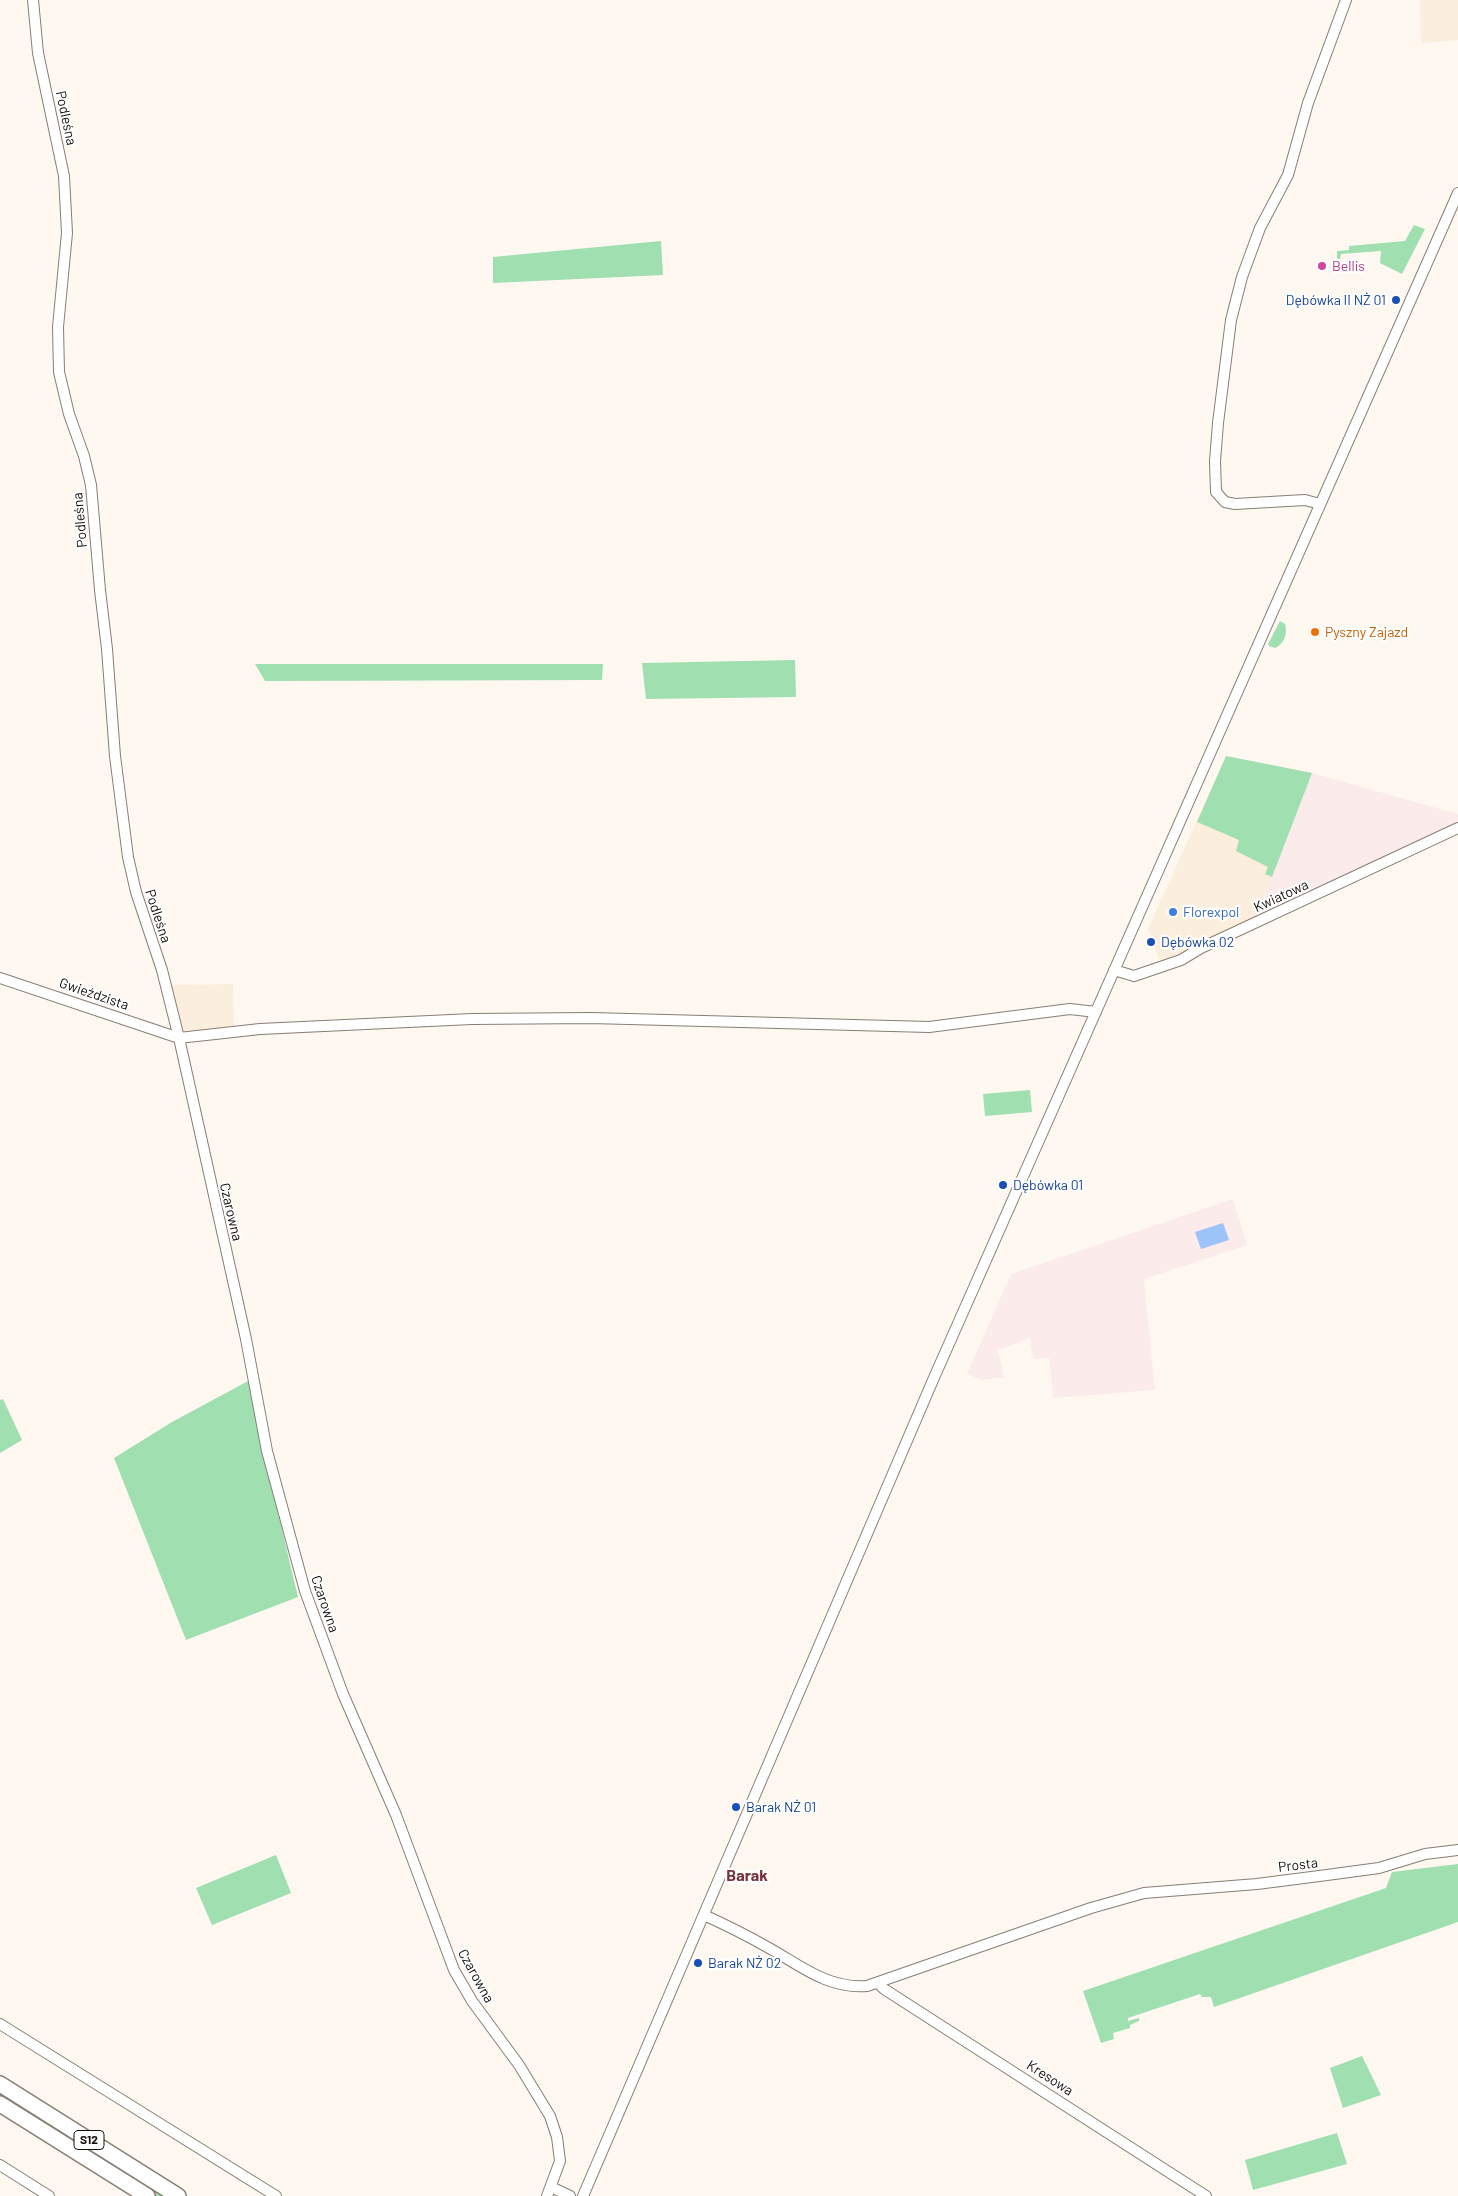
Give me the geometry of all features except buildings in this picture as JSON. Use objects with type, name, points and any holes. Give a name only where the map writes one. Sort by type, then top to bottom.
[{"type":"highway","name":"S12","points":[[0,2084],[178,2196]]},
{"type":"highway","name":"S12","points":[[0,2104],[147,2196]]},
{"type":"street","name":"Podleśna","points":[[33,0],[38,53],[64,176],[66,195],[67,233],[58,327],[60,372],[69,414],[84,456],[91,485],[100,590],[108,649],[115,756],[128,857],[136,892],[162,970],[179,1038]]},
{"type":"street","points":[[1320,504],[1305,500],[1235,504],[1225,502],[1216,492],[1215,462],[1230,320],[1242,278],[1261,225],[1288,175],[1308,103],[1346,0]]},
{"type":"street","points":[[582,2196],[933,1380],[1458,193]]},
{"type":"street","name":"Kwiatowa","points":[[1114,970],[1134,976],[1181,960],[1201,948],[1458,828]]},
{"type":"street","name":"Gwieździsta","points":[[0,978],[179,1038]]},
{"type":"street","points":[[179,1038],[260,1029],[480,1018],[590,1018],[929,1027],[1070,1009],[1096,1012]]},
{"type":"street","name":"Czarowna","points":[[179,1038],[246,1339],[267,1451],[304,1591],[343,1694],[396,1815],[454,1970],[472,2001],[535,2090],[550,2116],[557,2137],[560,2161],[549,2192]]},
{"type":"street","name":"Prosta","points":[[704,1915],[762,1944],[828,1981],[856,1987],[878,1983],[1091,1908],[1156,1891],[1257,1884],[1336,1874],[1379,1868],[1440,1852],[1458,1850]]},
{"type":"street","name":"Kresowa","points":[[878,1983],[884,1989],[1206,2196]]},
{"type":"street","points":[[0,2024],[276,2196]]},
{"type":"street","points":[[0,2165],[49,2196]]},
{"type":"street","points":[[549,2192],[570,2196]]},
{"type":"shaded area","points":[[1420,0],[1458,0],[1458,40],[1421,43]]},
{"type":"shaded area","points":[[1226,756],[1312,773],[1255,921],[1160,962],[1148,929]]},
{"type":"shaded area","points":[[1312,773],[1458,814],[1458,824],[1255,921]]},
{"type":"shaded area","points":[[233,984],[234,1027],[184,1032],[171,985]]},
{"type":"shaded area","points":[[1233,1199],[1247,1245],[1144,1279],[1155,1390],[1053,1398],[1049,1358],[1033,1359],[1030,1338],[998,1350],[1004,1377],[982,1380],[967,1374],[1011,1274]]},
{"type":"green space","points":[[1414,225],[1425,229],[1402,274],[1380,263],[1381,251],[1341,254],[1340,259],[1337,259],[1337,251],[1349,250],[1349,246],[1405,241]]},
{"type":"green space","points":[[661,241],[663,275],[493,283],[493,257]]},
{"type":"green space","points":[[1280,621],[1285,624],[1286,635],[1281,644],[1275,648],[1268,644]]},
{"type":"green space","points":[[795,660],[796,697],[646,699],[642,663]]},
{"type":"green space","points":[[255,664],[603,664],[602,680],[265,681]]},
{"type":"green space","points":[[1226,756],[1312,773],[1272,877],[1265,874],[1268,867],[1236,851],[1239,840],[1197,822]]},
{"type":"green space","points":[[1030,1090],[1032,1112],[985,1116],[983,1094]]},
{"type":"green space","points":[[250,1380],[259,1433],[298,1597],[186,1640],[114,1458],[172,1422]]},
{"type":"green space","points":[[3,1399],[22,1440],[0,1453],[0,1400]]},
{"type":"green space","points":[[276,1855],[291,1893],[212,1925],[196,1888]]},
{"type":"green space","points":[[1458,1864],[1458,1922],[1214,2007],[1211,1997],[1202,1997],[1200,1994],[1128,2018],[1128,2021],[1139,2018],[1139,2021],[1130,2025],[1130,2028],[1113,2033],[1114,2039],[1101,2043],[1083,1991],[1386,1888],[1392,1872]]},
{"type":"green space","points":[[1362,2056],[1381,2095],[1343,2108],[1330,2068]]},
{"type":"green space","points":[[0,2090],[167,2196],[156,2196],[0,2099]]},
{"type":"green space","points":[[1337,2133],[1347,2164],[1253,2190],[1245,2160]]},
{"type":"water","points":[[1223,1223],[1229,1240],[1201,1249],[1195,1232]]},
{"type":"place","name":"Bellis","points":[[1322,266]]},
{"type":"place","name":"Dębówka II NŻ 01","points":[[1396,300]]},
{"type":"place","name":"Pyszny Zajazd","points":[[1315,632]]},
{"type":"place","name":"Florexpol","points":[[1173,912]]},
{"type":"place","name":"Dębówka 02","points":[[1151,942]]},
{"type":"place","name":"Dębówka 01","points":[[1003,1185]]},
{"type":"place","name":"Barak NŻ 01","points":[[736,1807]]},
{"type":"place","name":"Barak NŻ 02","points":[[698,1963]]},
{"type":"district","name":"Barak","points":[[747,1876]]}]
